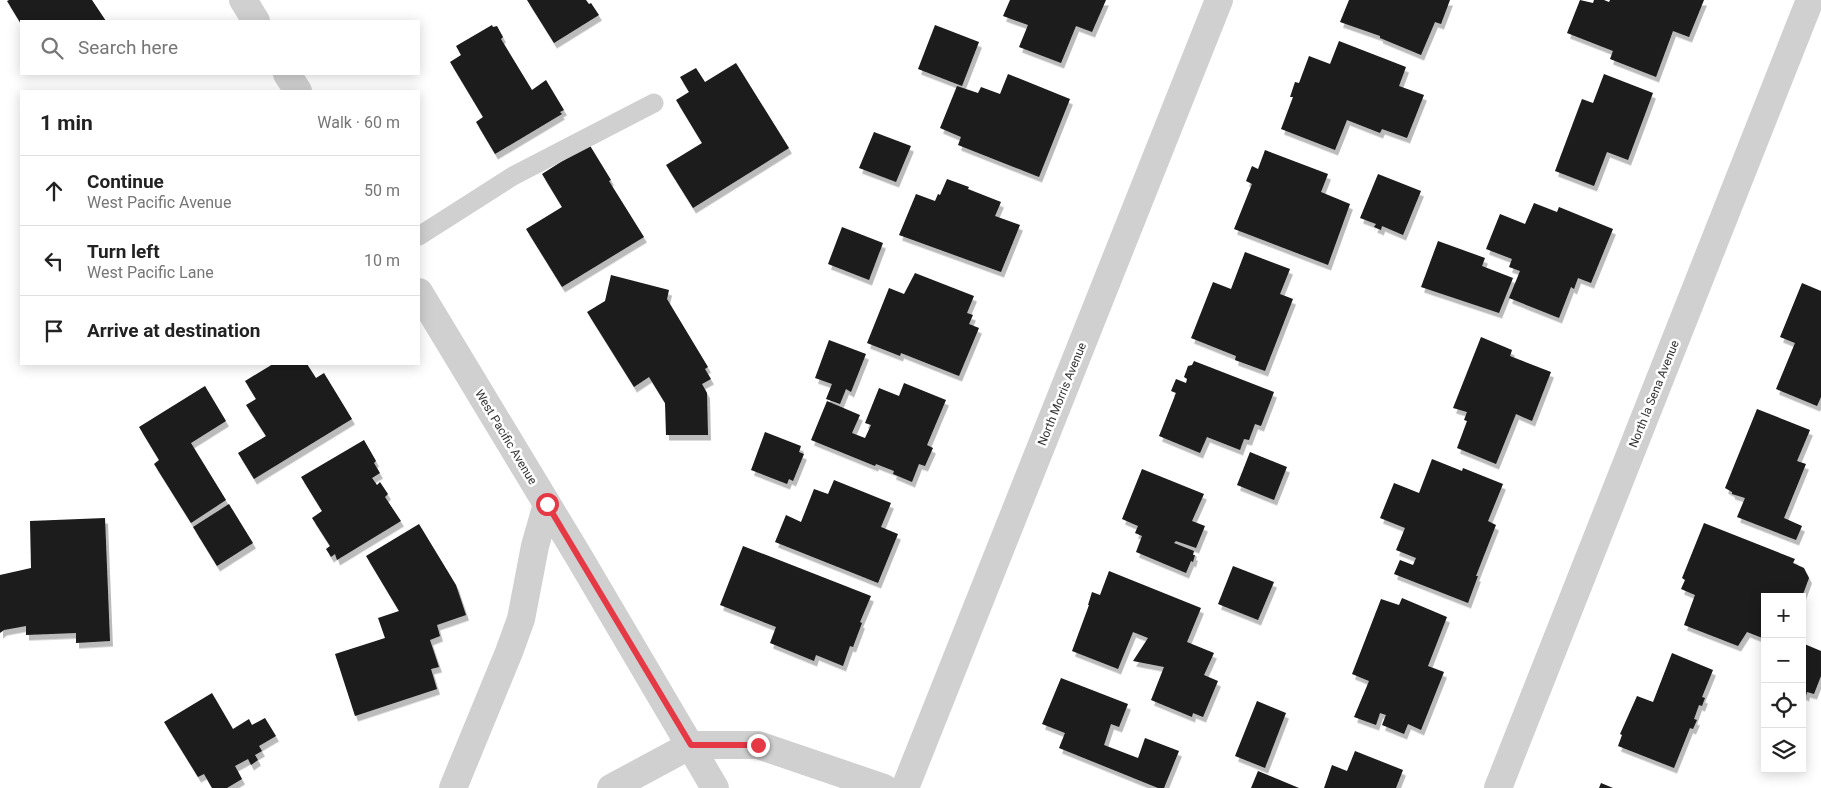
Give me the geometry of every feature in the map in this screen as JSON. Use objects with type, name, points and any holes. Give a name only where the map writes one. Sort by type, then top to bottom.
[{"type":"street","points":[[243,0],[255,20]]},
{"type":"street","name":"North Morris Avenue","points":[[905,788],[1219,0]]},
{"type":"street","name":"North la Sena Avenue","points":[[1498,788],[1810,0]]},
{"type":"street","points":[[288,75],[297,90]]},
{"type":"street","name":"West Pacific Avenue","points":[[420,294],[715,788]]},
{"type":"street","points":[[453,788],[521,619],[535,546],[547,504]]},
{"type":"street","points":[[611,788],[691,745],[758,745],[884,788]]},
{"type":"lane","points":[[420,235],[513,176],[654,104]]},
{"type":"building","points":[[92,0],[105,20],[20,20],[20,22],[7,1]]},
{"type":"building","points":[[527,0],[586,0],[589,4],[591,3],[599,15],[554,43]]},
{"type":"building","points":[[1010,0],[1106,0],[1092,32],[1076,26],[1061,63],[1019,47],[1028,25],[1003,16]]},
{"type":"building","points":[[1349,0],[1450,0],[1441,24],[1435,22],[1421,55],[1380,38],[1380,36],[1340,22]]},
{"type":"building","points":[[1580,0],[1593,3],[1594,0],[1609,2],[1610,0],[1704,0],[1689,37],[1673,31],[1656,77],[1610,59],[1613,51],[1567,33]]},
{"type":"building","points":[[492,25],[493,27],[497,26],[503,37],[501,39],[532,90],[546,80],[564,110],[560,112],[562,114],[495,154],[476,122],[483,117],[450,62],[461,55],[456,46]]},
{"type":"building","points":[[935,25],[979,42],[962,86],[918,69]]},
{"type":"building","points":[[1339,41],[1406,67],[1399,86],[1424,95],[1407,138],[1382,129],[1380,133],[1347,120],[1335,150],[1281,129],[1293,97],[1290,97],[1295,82],[1299,83],[1309,56],[1330,64]]},
{"type":"building","points":[[736,63],[789,148],[693,208],[666,165],[702,143],[676,100],[689,92],[680,77],[696,68],[705,82]]},
{"type":"building","points":[[1008,74],[1070,99],[1039,177],[958,145],[961,137],[940,128],[957,86],[978,93],[981,87],[1000,94]]},
{"type":"building","points":[[1604,74],[1653,93],[1628,160],[1607,152],[1594,186],[1555,171],[1582,99],[1593,103]]},
{"type":"building","points":[[874,132],[911,146],[896,182],[859,168]]},
{"type":"building","points":[[589,144],[611,180],[609,181],[644,237],[562,287],[526,229],[562,207],[542,174]]},
{"type":"building","points":[[1265,150],[1328,174],[1321,192],[1350,204],[1328,265],[1234,229],[1252,184],[1246,181],[1252,166],[1258,169]]},
{"type":"building","points":[[1378,174],[1421,191],[1403,235],[1382,226],[1381,230],[1374,227],[1376,224],[1360,218]]},
{"type":"building","points":[[947,179],[1001,202],[995,216],[1020,225],[1001,272],[899,235],[916,194],[935,201],[938,194],[940,195]]},
{"type":"building","points":[[1534,203],[1557,212],[1559,207],[1613,229],[1591,283],[1578,278],[1574,289],[1571,287],[1559,318],[1509,298],[1520,271],[1509,267],[1512,259],[1486,249],[1500,214],[1525,224]]},
{"type":"building","points":[[842,227],[883,243],[869,280],[828,264]]},
{"type":"building","points":[[1438,241],[1485,258],[1482,266],[1513,278],[1499,313],[1421,287]]},
{"type":"building","points":[[1245,252],[1290,269],[1280,294],[1293,299],[1265,371],[1235,360],[1236,356],[1191,338],[1213,282],[1231,289]]},
{"type":"building","points":[[915,273],[974,296],[967,313],[973,315],[969,324],[979,328],[959,376],[901,353],[900,356],[867,343],[889,288],[904,294]]},
{"type":"building","points":[[611,275],[669,290],[667,299],[708,367],[705,369],[711,379],[702,384],[707,393],[708,435],[666,435],[665,403],[649,377],[634,387],[587,312],[605,301]]},
{"type":"building","points":[[1802,283],[1821,291],[1821,397],[1817,406],[1776,389],[1795,343],[1780,337]]},
{"type":"building","points":[[1481,337],[1512,350],[1510,356],[1551,372],[1532,421],[1516,414],[1496,464],[1457,448],[1467,421],[1464,420],[1467,412],[1453,408]]},
{"type":"building","points":[[829,340],[866,354],[851,392],[846,389],[840,404],[826,399],[832,384],[815,378]]},
{"type":"building","points":[[1194,361],[1274,392],[1261,426],[1255,424],[1249,440],[1244,439],[1240,450],[1207,437],[1200,453],[1159,436],[1176,393],[1171,391],[1176,379],[1186,383],[1187,379],[1184,377],[1188,366],[1192,365]]},
{"type":"building","points":[[271,365],[308,365],[316,378],[324,373],[352,419],[254,479],[238,453],[266,436],[246,405],[256,399],[245,381]]},
{"type":"building","points":[[904,383],[946,400],[927,445],[933,448],[925,466],[919,464],[912,482],[893,474],[894,471],[876,464],[875,466],[811,440],[827,401],[860,415],[852,433],[865,438],[871,425],[865,423],[879,388],[899,396]]},
{"type":"building","points":[[205,386],[226,421],[191,443],[226,500],[191,523],[154,464],[159,460],[139,427]]},
{"type":"building","points":[[1757,409],[1810,430],[1797,461],[1806,464],[1784,518],[1802,526],[1796,540],[1737,517],[1745,498],[1732,494],[1732,492],[1725,488]]},
{"type":"building","points":[[765,432],[801,446],[799,452],[804,454],[793,481],[789,479],[787,484],[751,470]]},
{"type":"building","points":[[364,440],[376,461],[374,463],[380,473],[372,478],[377,485],[380,482],[388,494],[385,497],[401,521],[337,560],[335,554],[331,557],[326,549],[330,546],[312,518],[322,511],[301,477]]},
{"type":"building","points":[[1250,452],[1287,467],[1274,500],[1237,485]]},
{"type":"building","points":[[1432,459],[1462,471],[1463,468],[1503,484],[1488,521],[1496,525],[1476,576],[1478,576],[1468,603],[1394,574],[1400,560],[1413,565],[1416,558],[1396,550],[1405,528],[1380,518],[1394,483],[1419,493]]},
{"type":"building","points":[[1142,469],[1204,494],[1192,521],[1205,526],[1196,548],[1176,541],[1174,543],[1194,551],[1193,562],[1191,561],[1186,573],[1136,552],[1142,536],[1135,533],[1138,526],[1122,519]]},
{"type":"building","points":[[834,480],[891,503],[881,527],[898,534],[878,583],[775,542],[786,515],[801,522],[814,489],[828,494]]},
{"type":"building","points":[[229,504],[253,543],[217,566],[193,527]]},
{"type":"building","points":[[105,518],[110,641],[76,643],[76,633],[26,635],[26,626],[4,630],[0,633],[0,575],[31,568],[30,521]]},
{"type":"building","points":[[1704,523],[1795,559],[1793,563],[1804,568],[1809,578],[1803,593],[1761,593],[1761,637],[1747,632],[1738,646],[1684,625],[1695,595],[1681,589],[1685,580],[1682,578]]},
{"type":"building","points":[[419,524],[456,585],[466,615],[437,625],[440,636],[430,640],[439,667],[431,669],[437,689],[355,716],[335,654],[385,638],[378,618],[399,611],[366,556]]},
{"type":"building","points":[[743,546],[871,596],[860,622],[862,623],[853,647],[850,646],[843,666],[816,655],[814,661],[770,643],[776,627],[720,605]]},
{"type":"building","points":[[1233,566],[1274,582],[1258,620],[1218,604]]},
{"type":"building","points":[[1109,571],[1201,608],[1187,642],[1214,653],[1204,675],[1218,681],[1203,717],[1193,713],[1192,717],[1151,700],[1164,667],[1133,661],[1148,638],[1133,632],[1118,669],[1072,651],[1092,592],[1100,595]]},
{"type":"building","points":[[1402,598],[1447,617],[1428,666],[1444,672],[1421,730],[1408,724],[1404,734],[1382,725],[1386,715],[1380,713],[1376,725],[1354,717],[1369,681],[1352,674],[1381,599],[1399,605]]},
{"type":"building","points":[[1806,645],[1821,651],[1821,676],[1814,694],[1807,692],[1806,696]]},
{"type":"building","points":[[1672,653],[1713,670],[1702,697],[1705,698],[1702,706],[1699,705],[1694,719],[1697,720],[1693,729],[1690,728],[1674,768],[1618,746],[1622,735],[1620,734],[1637,696],[1653,702]]},
{"type":"building","points":[[1061,678],[1128,704],[1119,727],[1111,724],[1104,745],[1138,758],[1145,738],[1179,751],[1164,788],[1158,788],[1059,748],[1065,733],[1042,724]]},
{"type":"building","points":[[212,693],[233,729],[249,719],[252,725],[265,718],[276,736],[259,746],[262,751],[255,755],[258,760],[251,765],[248,759],[235,766],[242,779],[227,788],[212,788],[204,774],[198,777],[164,722]]},
{"type":"building","points":[[1257,701],[1286,713],[1265,768],[1235,756]]},
{"type":"building","points":[[1355,751],[1403,770],[1396,788],[1324,788],[1332,765],[1347,771]]},
{"type":"building","points":[[1258,771],[1299,788],[1251,788]]},
{"type":"building","points":[[1601,783],[1613,788],[1599,788]]},
{"type":"route","points":[[547,504],[691,745],[758,745]]}]
